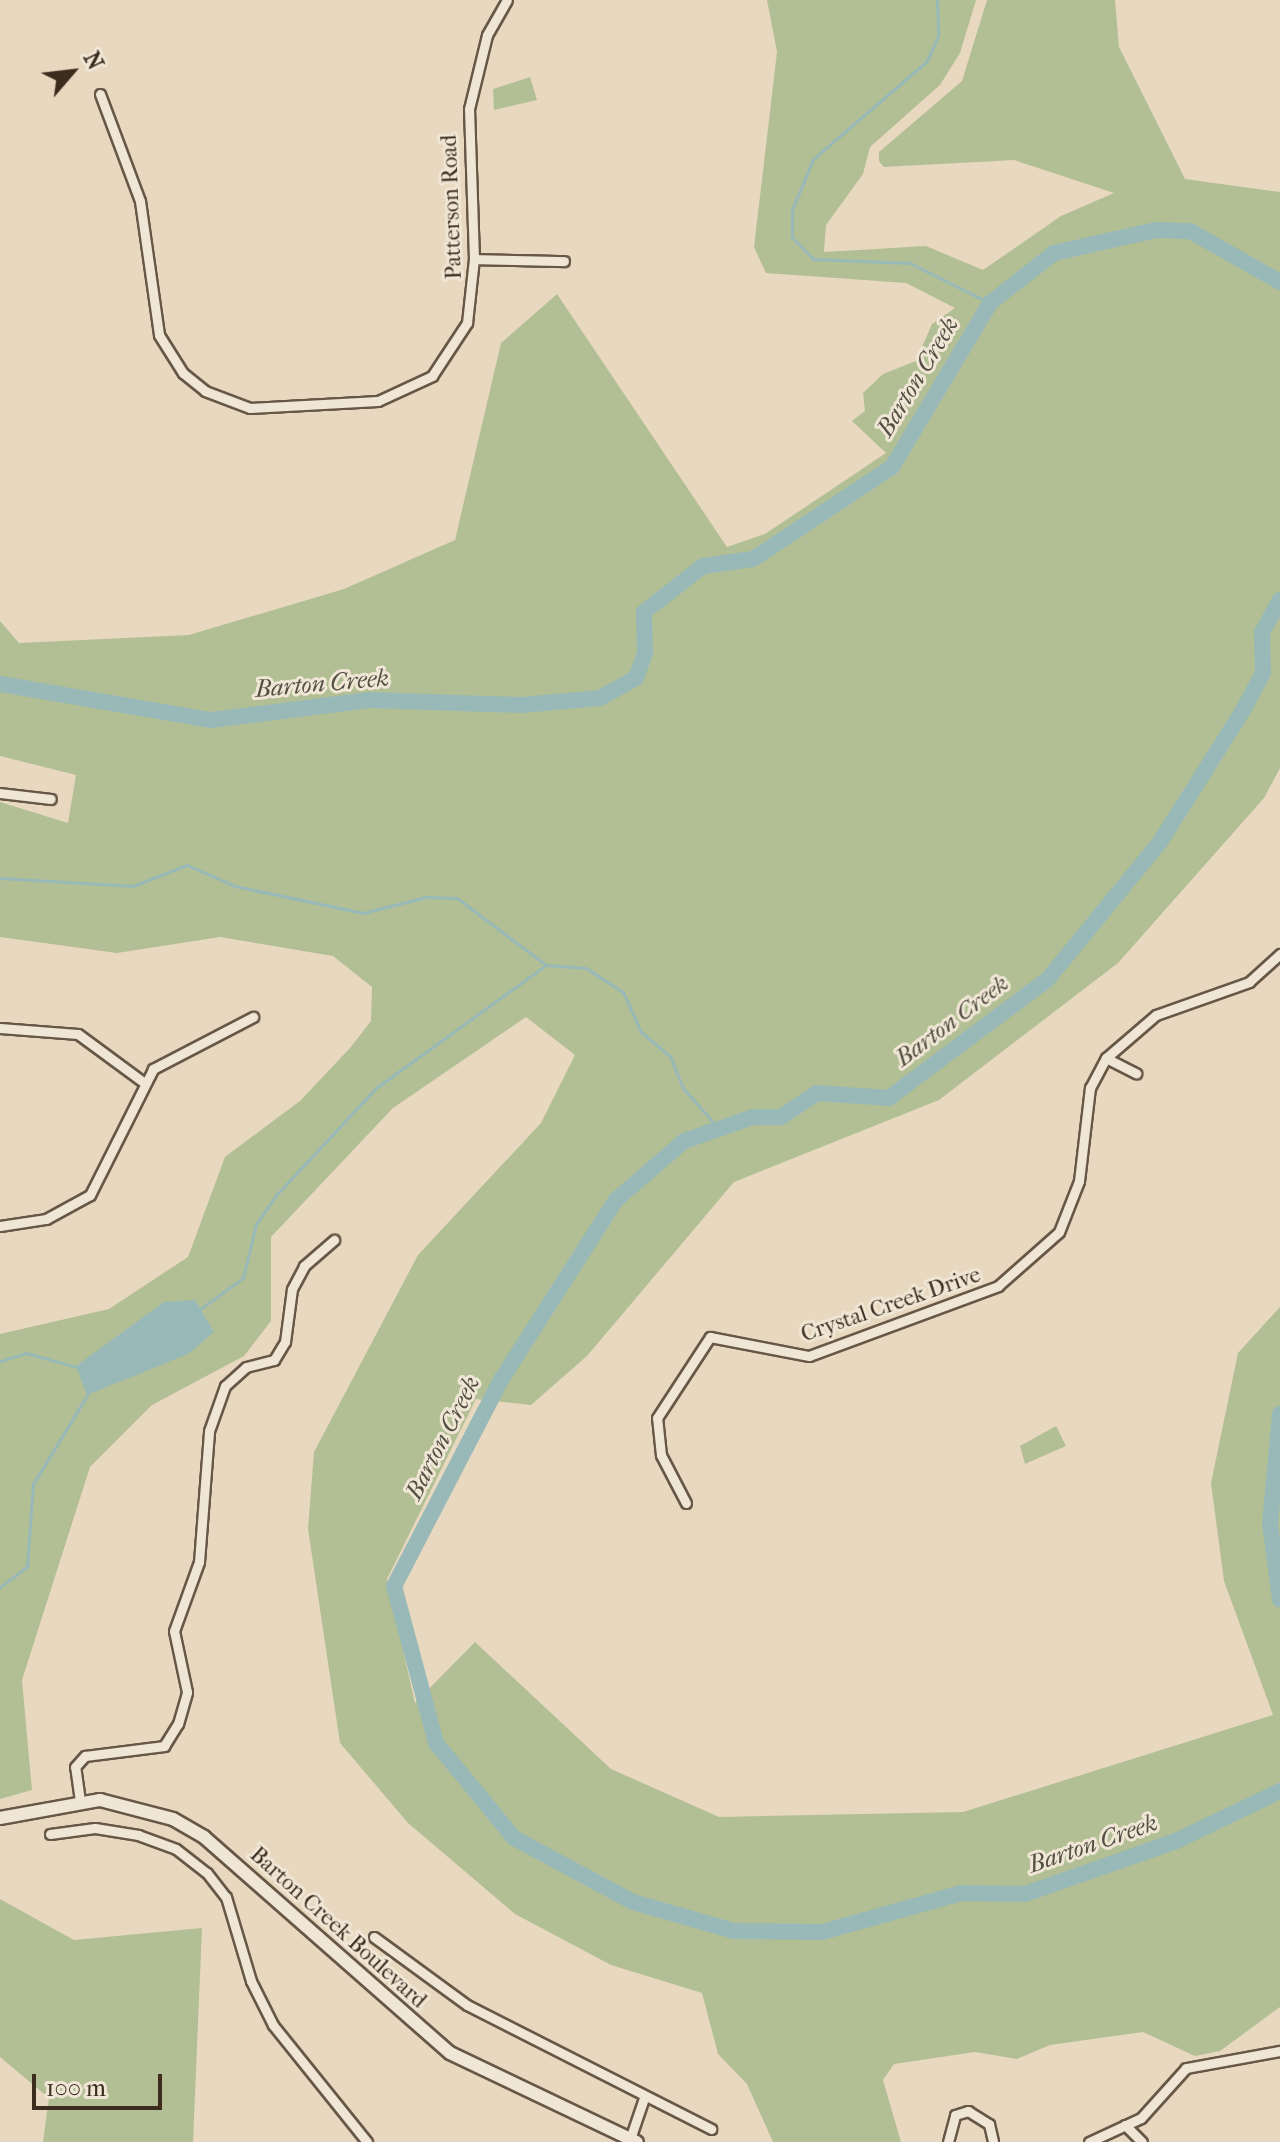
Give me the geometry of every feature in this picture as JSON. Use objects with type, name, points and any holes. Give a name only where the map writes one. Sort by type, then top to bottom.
[{"type":"street","name":"Patterson Road","points":[[100,94],[140,201],[159,335],[183,373],[225,402],[250,408],[346,405],[406,393],[432,376],[462,333],[474,259],[469,109],[487,35],[507,0]]},
{"type":"street","points":[[474,259],[564,261]]},
{"type":"street","points":[[0,793],[51,799]]},
{"type":"street","name":"Crystal Creek Drive","points":[[686,1503],[661,1455],[657,1418],[710,1337],[809,1356],[998,1286],[1059,1232],[1079,1181],[1090,1088],[1106,1058],[1156,1015],[1249,982],[1280,954]]},
{"type":"street","points":[[0,1226],[46,1219],[90,1195],[142,1081],[169,1058],[253,1017]]},
{"type":"street","points":[[0,1028],[78,1034],[142,1081]]},
{"type":"street","points":[[1106,1058],[1136,1073]]},
{"type":"street","points":[[80,1801],[75,1767],[85,1756],[164,1746],[178,1724],[187,1692],[174,1631],[199,1562],[209,1431],[225,1386],[246,1367],[274,1360],[285,1342],[292,1289],[304,1266],[334,1240]]},
{"type":"street","name":"Barton Creek Boulevard","points":[[0,1818],[80,1801],[137,1805],[187,1826],[450,2053],[630,2141]]},
{"type":"street","points":[[50,1834],[95,1828],[138,1835],[176,1849],[207,1873],[226,1897],[251,1981],[273,2025],[367,2142]]},
{"type":"street","points":[[374,1937],[467,2005],[644,2098],[711,2129]]},
{"type":"street","points":[[1089,2142],[1125,2125],[1186,2068],[1280,2051]]},
{"type":"street","points":[[630,2141],[644,2098]]},
{"type":"street","points":[[948,2142],[955,2115],[968,2111],[989,2124],[993,2142]]},
{"type":"street","points":[[1125,2125],[1142,2142]]},
{"type":"green space","points":[[767,0],[976,0],[960,53],[940,85],[870,147],[863,174],[826,225],[824,252],[926,246],[983,270],[1061,216],[1114,193],[1014,160],[884,167],[879,161],[879,152],[962,81],[987,0],[1115,0],[1119,47],[1185,179],[1280,192],[1280,768],[1264,798],[1118,963],[939,1100],[734,1182],[587,1356],[531,1405],[476,1399],[387,1579],[415,1703],[475,1642],[611,1769],[719,1817],[963,1812],[1273,1715],[1224,1581],[1211,1483],[1238,1353],[1280,1307],[1280,2007],[1220,2051],[1195,2056],[1143,2032],[1050,2045],[1017,2059],[975,2052],[894,2064],[883,2080],[901,2142],[773,2142],[747,2084],[718,2054],[702,1993],[611,1965],[515,1914],[408,1823],[340,1743],[308,1529],[314,1452],[418,1255],[541,1123],[575,1055],[526,1017],[393,1108],[271,1237],[271,1321],[244,1356],[152,1405],[90,1467],[22,1680],[32,1790],[0,1799],[0,1334],[109,1309],[188,1257],[225,1157],[300,1101],[350,1048],[371,1021],[372,987],[333,956],[220,937],[117,953],[0,937],[0,802],[68,823],[76,775],[0,756],[0,621],[19,643],[189,635],[344,589],[455,540],[501,343],[557,294],[727,547],[765,534],[886,453],[852,421],[865,411],[863,393],[883,374],[916,361],[932,324],[955,308],[906,283],[766,273],[754,247],[777,52]]},
{"type":"green space","points":[[530,77],[537,100],[494,110],[493,89]]},
{"type":"green space","points":[[1056,1426],[1066,1446],[1025,1464],[1020,1446]]},
{"type":"green space","points":[[0,1899],[74,1940],[202,1928],[193,2142],[43,2142],[49,2098],[0,2057]]},
{"type":"water","points":[[195,1300],[214,1332],[188,1354],[87,1395],[76,1366],[164,1302]]},
{"type":"waterway","points":[[937,0],[938,36],[927,61],[813,159],[792,210],[792,237],[813,259],[910,263],[990,303]]},
{"type":"waterway","name":"Barton Creek","points":[[0,684],[211,720],[370,700],[522,705],[600,698],[636,678],[645,653],[644,612],[703,566],[753,559],[892,467],[990,303],[1054,253],[1156,230],[1190,231],[1280,282]]},
{"type":"waterway","name":"Barton Creek","points":[[1280,600],[1262,632],[1263,673],[1242,712],[1160,842],[1048,979],[889,1098],[817,1093],[781,1117],[753,1117],[684,1141],[616,1200],[502,1378],[394,1586],[436,1743],[514,1838],[633,1902],[734,1931],[822,1932],[962,1893],[1025,1894],[1176,1841],[1280,1791]]},
{"type":"waterway","points":[[0,878],[133,886],[187,865],[235,886],[363,913],[426,897],[457,898],[546,965],[586,968],[623,992],[641,1032],[670,1056],[683,1088],[719,1129]]},
{"type":"waterway","points":[[200,1309],[243,1278],[256,1224],[278,1193],[376,1088],[546,965]]},
{"type":"waterway","points":[[0,1361],[26,1353],[77,1367]]},
{"type":"waterway","points":[[0,1587],[27,1567],[33,1484],[88,1394]]},
{"type":"waterway","points":[[1280,1414],[1270,1523],[1280,1599]]}]
